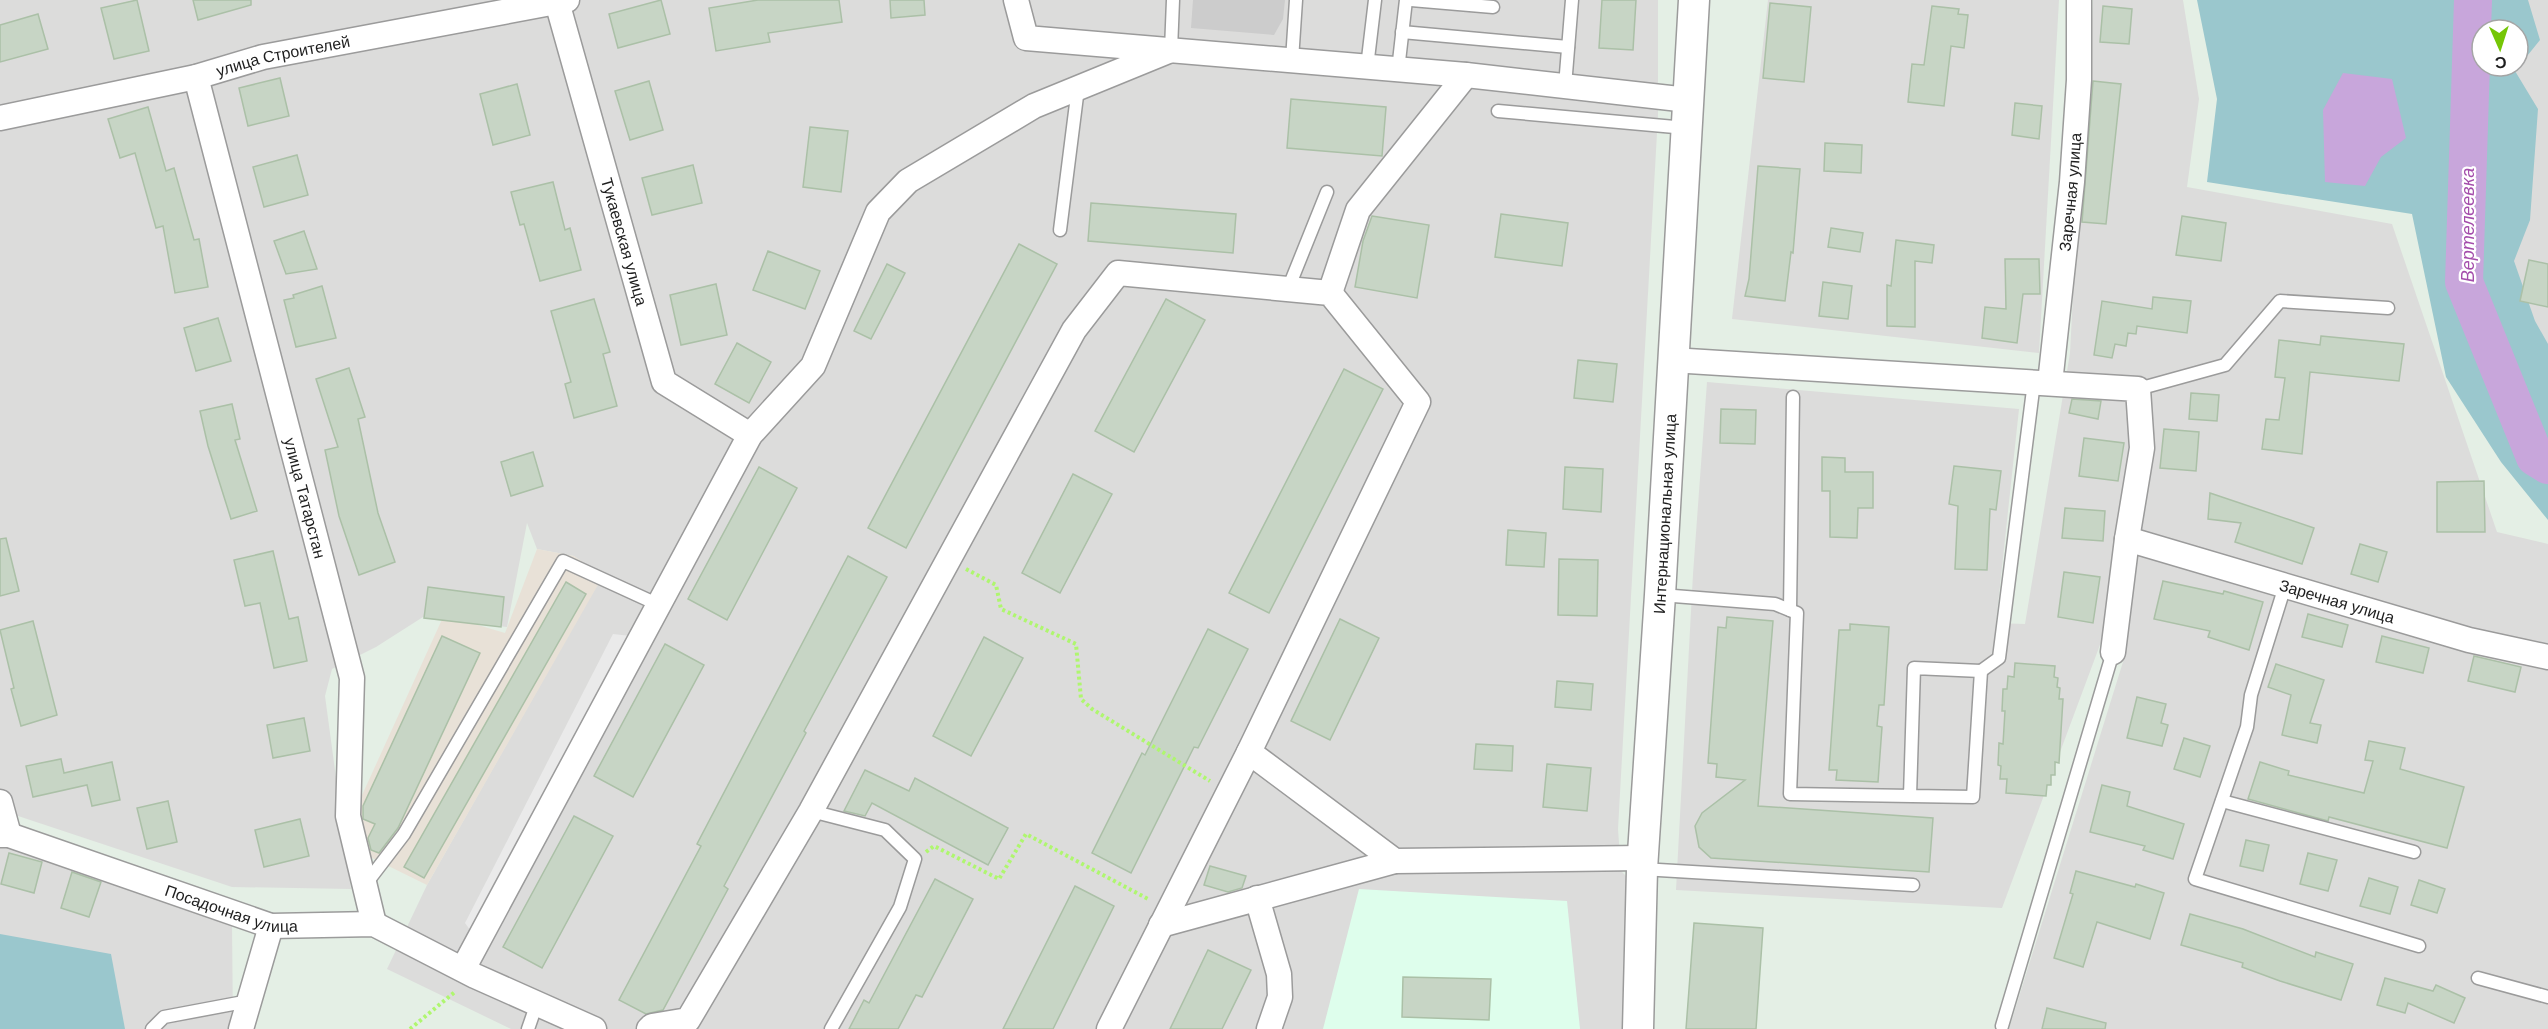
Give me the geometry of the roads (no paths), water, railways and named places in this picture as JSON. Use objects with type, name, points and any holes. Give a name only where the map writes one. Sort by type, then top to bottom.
[{"type":"street","points":[[1016,0],[1026,38],[1466,75],[1565,86],[1687,114]]},
{"type":"street","name":"Интернациональная улица","points":[[1638,1029],[1642,863],[1660,595],[1694,0]]},
{"type":"street","name":"Заречная улица","points":[[2042,382],[2073,171],[2079,80],[2079,0]]},
{"type":"street","name":"улица Строителей","points":[[0,118],[196,77],[262,57],[562,1]]},
{"type":"street","name":"Тукаевская улица","points":[[562,1],[664,382],[750,435]]},
{"type":"street","points":[[469,972],[659,605],[750,435],[813,366],[878,212],[908,181],[1034,106],[1171,50]]},
{"type":"street","points":[[1330,293],[1358,210],[1466,75]]},
{"type":"street","name":"улица Татарстан","points":[[196,77],[352,678],[348,816],[374,924]]},
{"type":"street","points":[[649,1029],[652,1026],[688,1020],[811,811],[1074,330],[1118,273],[1330,293],[1418,402],[1249,752],[1109,1029]]},
{"type":"street","points":[[1672,360],[2138,388],[2142,448],[2127,539],[2113,652]]},
{"type":"street","name":"Заречная улица","points":[[2127,539],[2469,640],[2548,657]]},
{"type":"street","points":[[1249,752],[1395,861]]},
{"type":"street","points":[[0,802],[5,835]]},
{"type":"street","name":"Посадочная улица","points":[[5,835],[271,926],[374,924],[469,972],[594,1029]]},
{"type":"street","points":[[1165,917],[1257,898],[1395,861],[1642,863]]},
{"type":"street","points":[[1257,898],[1279,974],[1280,998],[1269,1029]]},
{"type":"street","points":[[241,1029],[271,926]]},
{"type":"lane","points":[[1171,50],[1173,0]]},
{"type":"lane","points":[[1292,60],[1296,0]]},
{"type":"lane","points":[[1367,67],[1375,0]]},
{"type":"lane","points":[[1398,69],[1406,0]]},
{"type":"lane","points":[[1411,0],[1493,8]]},
{"type":"lane","points":[[1565,86],[1572,0]]},
{"type":"lane","points":[[1402,32],[1568,47]]},
{"type":"lane","points":[[1060,230],[1078,88]]},
{"type":"lane","points":[[1498,111],[1687,114]]},
{"type":"lane","points":[[1288,289],[1327,192]]},
{"type":"lane","points":[[2138,388],[2225,365],[2280,301],[2388,308]]},
{"type":"lane","points":[[1910,796],[1914,668],[1981,671],[1999,658],[2042,382]]},
{"type":"lane","points":[[1790,610],[1793,398]]},
{"type":"lane","points":[[364,886],[404,834],[562,561],[659,605]]},
{"type":"lane","points":[[2285,586],[2251,695],[2247,727],[2195,879],[2419,946]]},
{"type":"lane","points":[[1660,595],[1775,604],[1797,613],[1790,794],[1973,797],[1981,671]]},
{"type":"lane","points":[[2002,1026],[2113,652]]},
{"type":"lane","points":[[2222,801],[2414,852]]},
{"type":"lane","points":[[811,811],[885,831],[915,859],[900,907],[831,1029]]},
{"type":"lane","points":[[1642,863],[1913,885]]},
{"type":"lane","points":[[2478,978],[2548,997]]},
{"type":"lane","points":[[152,1029],[164,1017],[249,1001]]},
{"type":"lane","points":[[528,1029],[537,1003]]},
{"type":"waterway","name":"Вертелеевка","points":[[2473,0],[2464,282],[2535,457],[2548,465]]}]
